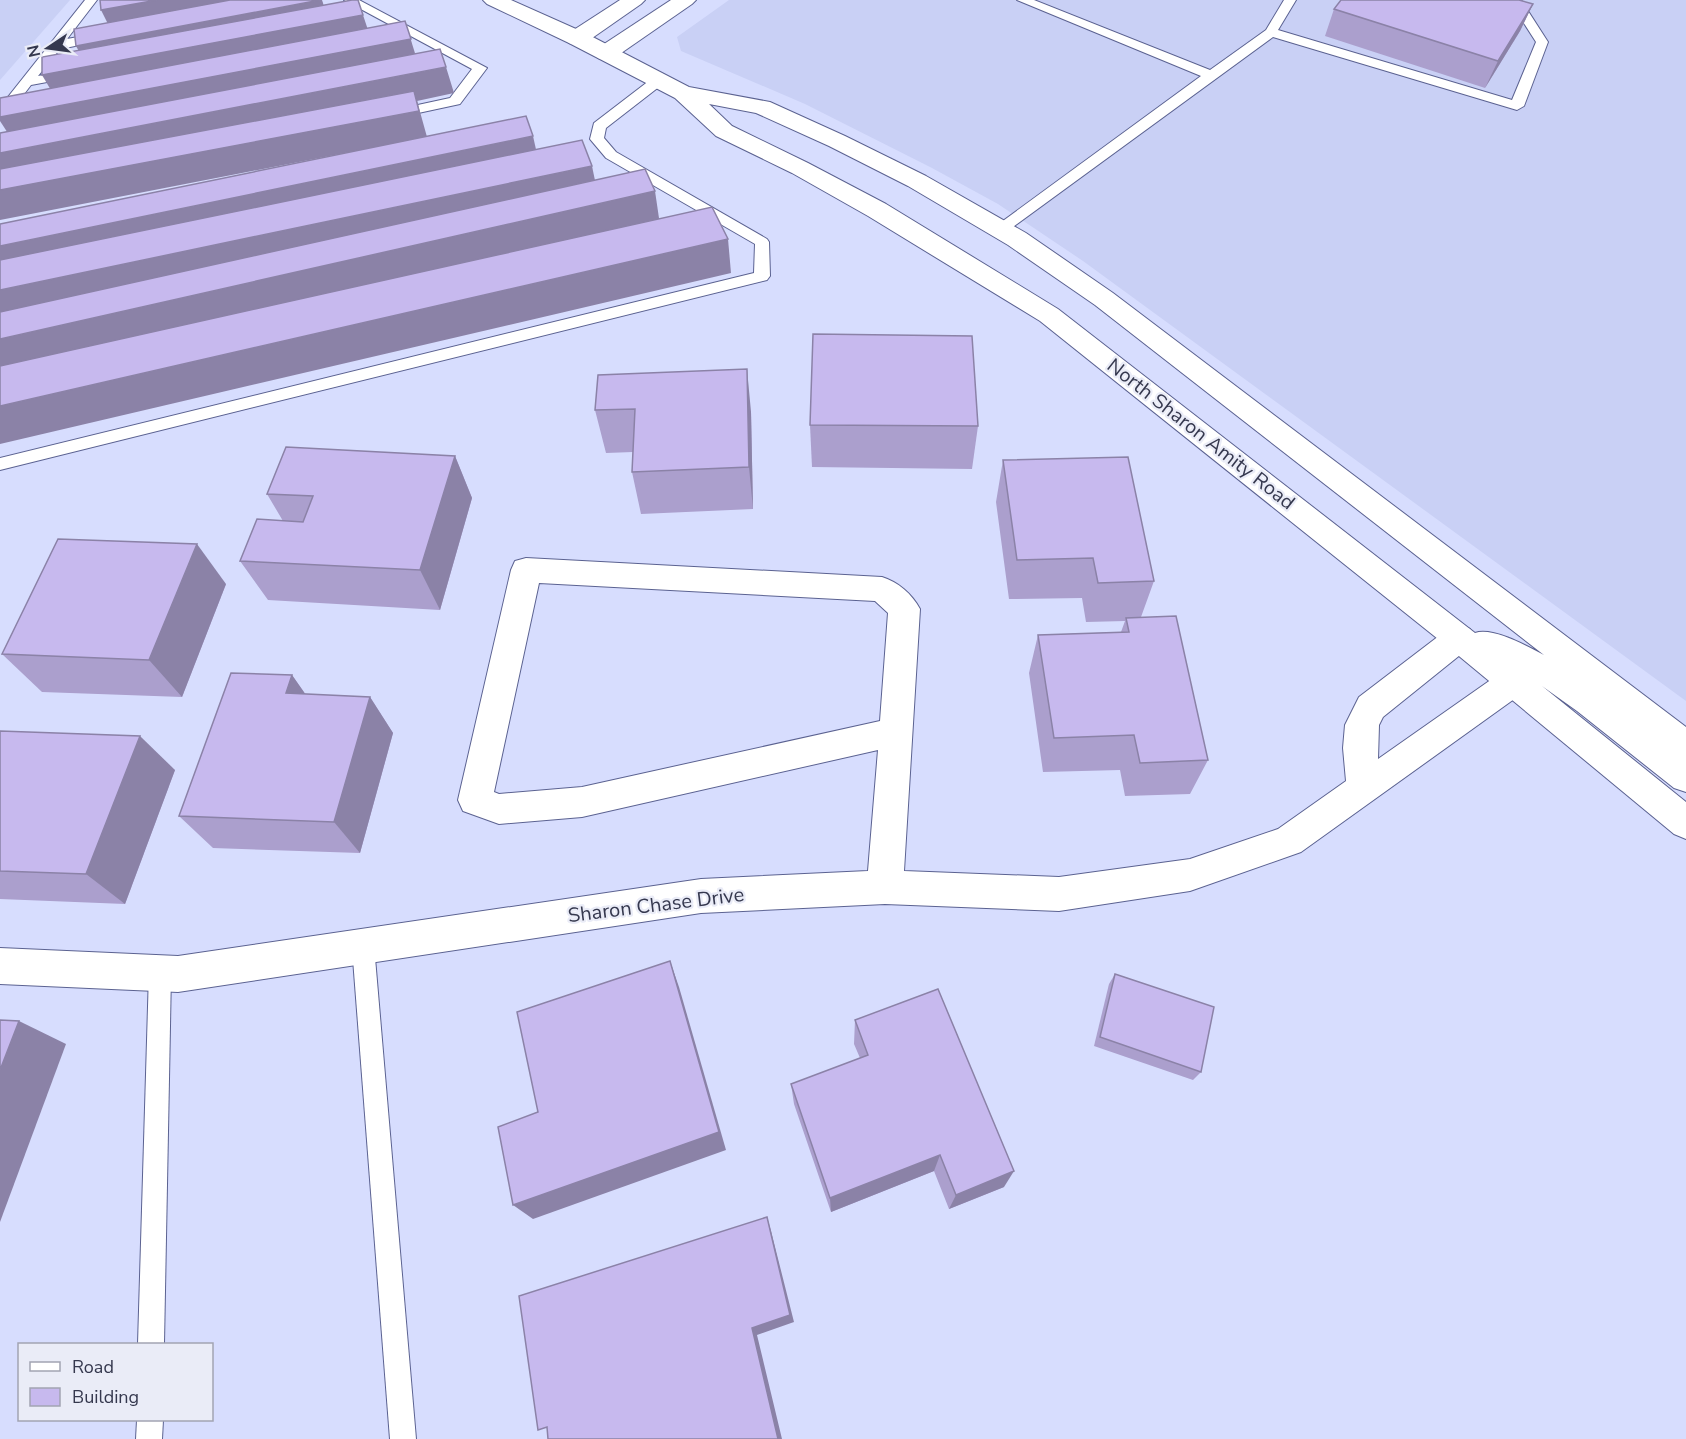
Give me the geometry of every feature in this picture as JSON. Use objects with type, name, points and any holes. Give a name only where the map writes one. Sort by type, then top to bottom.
[{"type":"main road","name":"North Sharon Amity Road","points":[[494,0],[577,38],[683,93],[724,131],[877,210],[1049,315],[1459,638],[1686,823]]},
{"type":"main road","points":[[577,38],[634,0]]},
{"type":"main road","points":[[606,53],[685,0]]},
{"type":"main road","name":"North Sharon Amity Road","points":[[683,93],[762,107],[917,181],[1001,229],[1104,299],[1686,746]]},
{"type":"main road","points":[[885,887],[904,609],[882,589],[526,570],[475,801],[499,809],[582,802],[895,732]]},
{"type":"main road","points":[[1364,788],[1360,748],[1362,725],[1371,707],[1459,638],[1508,652],[1569,687],[1686,777]]},
{"type":"main road","name":"Sharon Chase Drive","points":[[0,966],[178,974],[700,896],[885,887],[1059,894],[1190,875],[1289,841],[1513,682]]},
{"type":"lane","points":[[350,0],[480,68],[455,101],[385,116]]},
{"type":"lane","points":[[1023,0],[1212,76]]},
{"type":"lane","points":[[1001,229],[1271,32],[1290,0]]},
{"type":"lane","points":[[1271,32],[1517,106],[1542,42],[1515,0]]},
{"type":"lane","points":[[0,117],[87,5],[106,6]]},
{"type":"lane","points":[[354,19],[377,15]]},
{"type":"lane","points":[[58,45],[115,34]]},
{"type":"lane","points":[[399,43],[423,39]]},
{"type":"lane","points":[[444,67],[468,62]]},
{"type":"lane","points":[[27,82],[86,71]]},
{"type":"lane","points":[[0,464],[762,276],[762,242],[606,157],[597,139],[599,126],[659,80]]},
{"type":"lane","points":[[0,117],[24,114]]},
{"type":"lane","points":[[651,196],[672,191]]},
{"type":"lane","points":[[706,229],[730,224]]},
{"type":"lane","points":[[363,946],[403,1439]]},
{"type":"lane","points":[[151,1343],[160,973]]},
{"type":"lane","points":[[149,1439],[150,1421]]},
{"type":"shaded area","points":[[0,0],[70,0],[0,80]]},
{"type":"shaded area","points":[[729,0],[1686,0],[1686,701],[1083,261],[998,204],[805,104],[681,51],[677,37]]},
{"type":"building","points":[[100,0],[157,0],[101,10]]},
{"type":"building","points":[[230,0],[320,0],[76,46],[74,29]]},
{"type":"building","points":[[358,0],[363,15],[42,75],[42,57]]},
{"type":"building","points":[[1341,0],[1519,0],[1533,4],[1498,61],[1334,9]]},
{"type":"building","points":[[405,21],[411,39],[0,117],[0,98]]},
{"type":"building","points":[[440,49],[446,67],[0,153],[0,133]]},
{"type":"building","points":[[414,91],[419,111],[0,190],[0,169]]},
{"type":"building","points":[[526,116],[533,136],[0,246],[0,224]]},
{"type":"building","points":[[582,140],[592,166],[0,290],[0,260]]},
{"type":"building","points":[[645,169],[655,191],[0,339],[0,312]]},
{"type":"building","points":[[712,207],[728,239],[0,406],[0,366]]},
{"type":"building","points":[[813,334],[972,336],[978,426],[810,425]]},
{"type":"building","points":[[747,369],[749,467],[632,472],[635,409],[595,410],[598,375]]},
{"type":"building","points":[[286,447],[455,456],[420,570],[240,561],[257,519],[303,522],[313,496],[267,494]]},
{"type":"building","points":[[1128,457],[1154,581],[1098,583],[1093,558],[1017,560],[1003,460]]},
{"type":"building","points":[[58,539],[197,544],[149,660],[2,654]]},
{"type":"building","points":[[1176,616],[1208,760],[1140,763],[1134,735],[1054,738],[1038,635],[1129,632],[1126,618]]},
{"type":"building","points":[[231,673],[292,675],[286,693],[370,697],[334,822],[179,816]]},
{"type":"building","points":[[0,731],[140,736],[86,874],[0,871]]},
{"type":"building","points":[[670,961],[719,1132],[513,1205],[498,1127],[538,1112],[517,1012]]},
{"type":"building","points":[[1115,974],[1214,1007],[1201,1072],[1100,1037]]},
{"type":"building","points":[[938,989],[1014,1171],[956,1195],[940,1155],[830,1198],[791,1084],[868,1055],[855,1020]]},
{"type":"building","points":[[0,1020],[19,1021],[0,1070]]},
{"type":"building","points":[[767,1217],[790,1315],[752,1328],[778,1439],[548,1439],[547,1427],[538,1430],[519,1296]]}]
